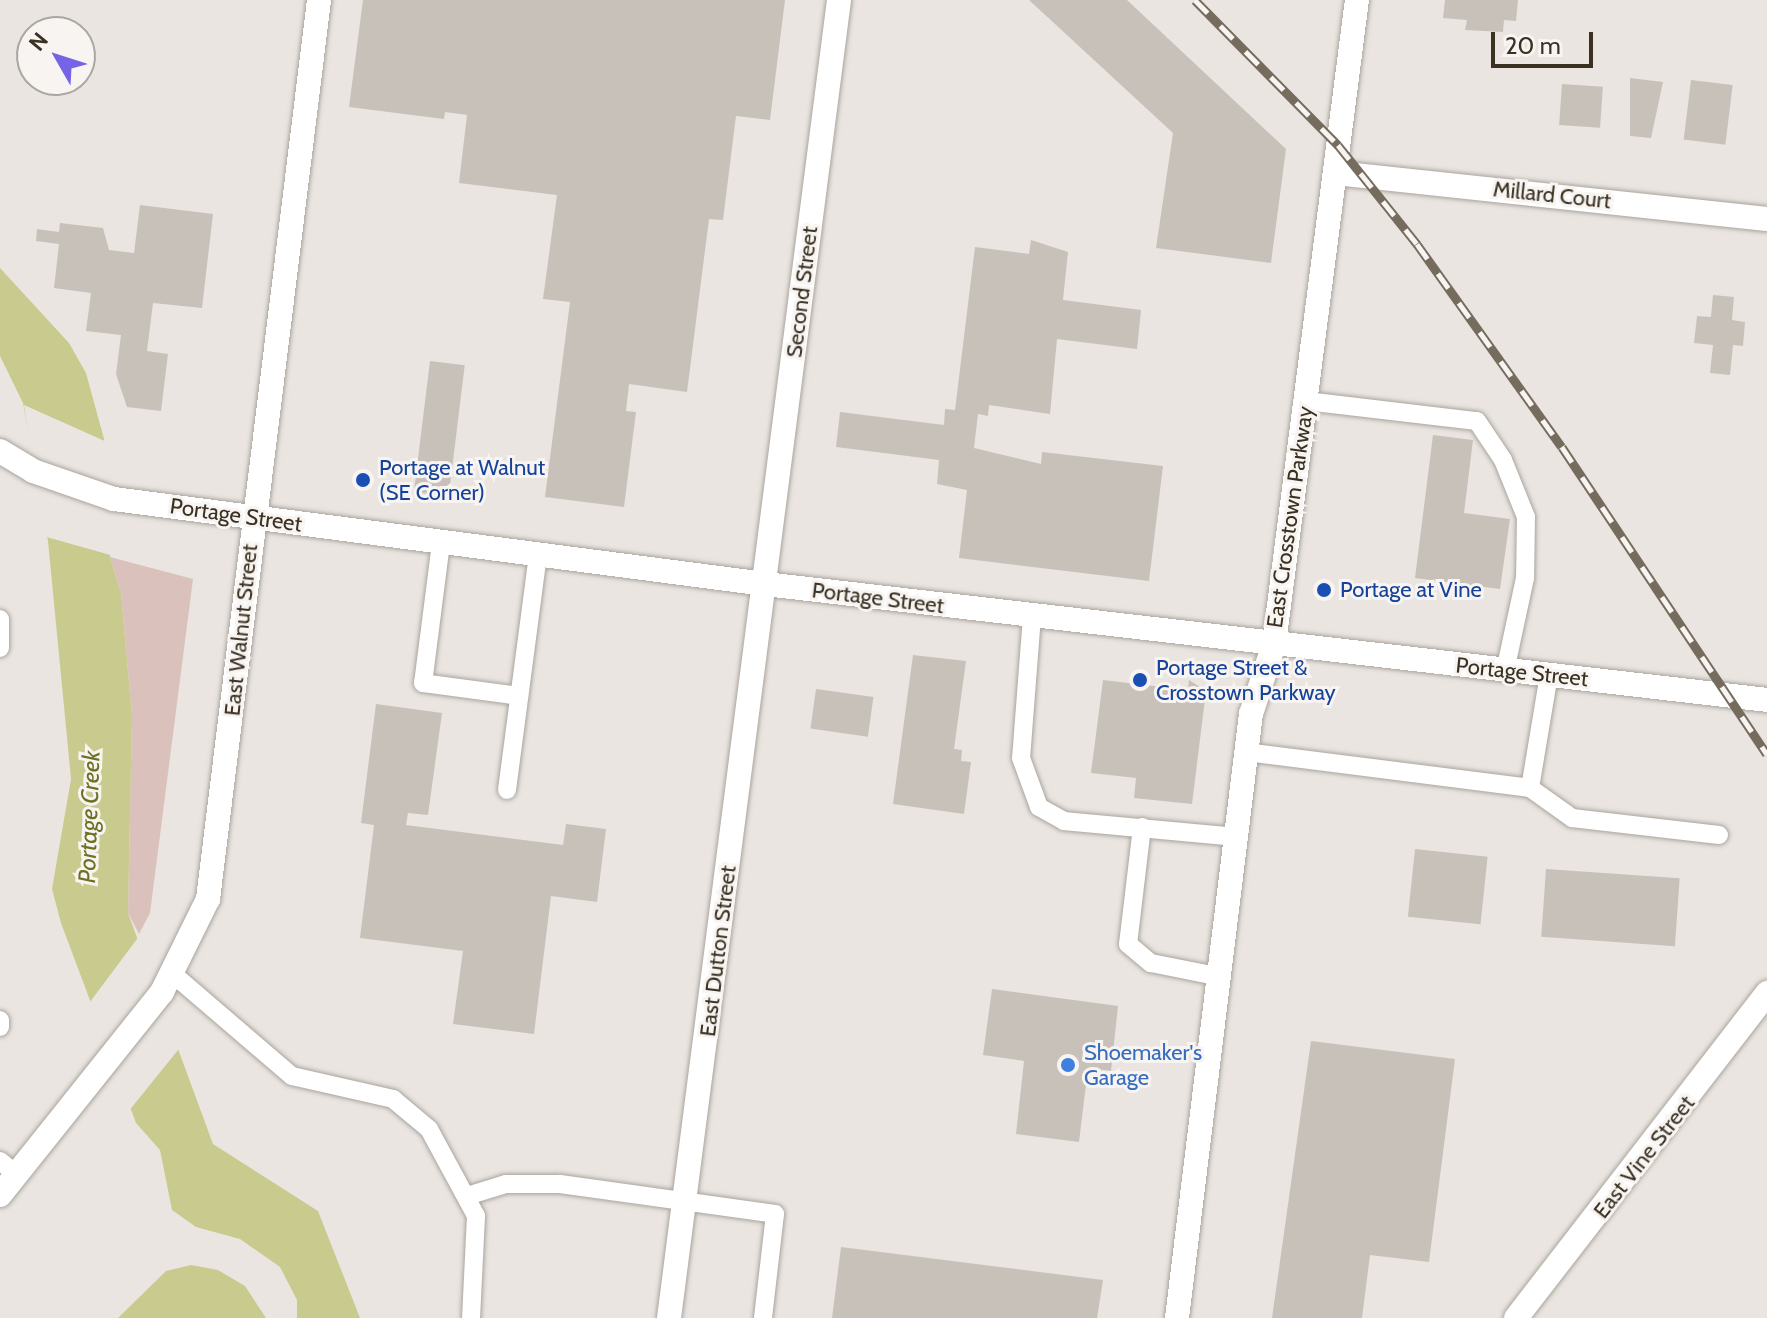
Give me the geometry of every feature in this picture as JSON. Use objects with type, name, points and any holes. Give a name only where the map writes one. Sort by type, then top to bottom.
[{"type":"street","name":"East Walnut Street","points":[[0,1195],[8,1167],[109,1060],[168,984],[208,899],[220,832],[254,517],[319,0]]},
{"type":"street","name":"Second Street","points":[[765,584],[839,0]]},
{"type":"street","name":"East Crosstown Parkway","points":[[1177,1318],[1216,976],[1251,714],[1274,644],[1357,0]]},
{"type":"street","name":"Millard Court","points":[[1336,173],[1767,219]]},
{"type":"street","name":"Portage Street","points":[[0,451],[33,471],[114,499],[765,584],[1767,700]]},
{"type":"street","name":"East Dutton Street","points":[[669,1318],[765,584]]},
{"type":"street","name":"East Vine Street","points":[[1516,1318],[1767,993]]},
{"type":"lane","points":[[1306,401],[1477,421],[1503,460],[1526,517],[1525,578],[1505,671]]},
{"type":"lane","points":[[441,543],[423,683],[519,696]]},
{"type":"lane","points":[[507,790],[538,555]]},
{"type":"lane","points":[[1032,616],[1024,780],[1039,807],[1064,821],[1236,837]]},
{"type":"lane","points":[[0,619],[0,648]]},
{"type":"lane","points":[[1530,788],[1549,675]]},
{"type":"lane","points":[[1246,752],[1530,788],[1572,818],[1719,835]]},
{"type":"lane","points":[[1142,827],[1128,944],[1151,963],[1216,976]]},
{"type":"lane","points":[[168,984],[292,1076],[393,1099],[429,1129],[476,1216],[471,1318]]},
{"type":"lane","points":[[0,1020],[0,1027]]},
{"type":"lane","points":[[467,1196],[506,1184],[560,1184],[775,1214],[763,1318]]},
{"type":"shaded area","points":[[110,557],[193,579],[150,913],[139,934],[128,913],[132,716],[121,593]]},
{"type":"water","name":"Portage Creek","points":[[0,268],[69,343],[86,373],[104,439],[110,557],[121,593],[132,716],[128,913],[213,1144],[318,1211],[360,1318],[297,1318],[297,1300],[280,1267],[240,1239],[196,1227],[172,1210],[160,1150],[136,1123],[61,923],[52,889],[71,779],[48,541],[23,403],[0,356]]},
{"type":"water","points":[[191,1265],[218,1270],[245,1286],[266,1318],[118,1318],[166,1271]]},
{"type":"pier","points":[[24,405],[107,442],[114,556],[43,536]]},
{"type":"pier","points":[[140,935],[182,1045],[128,1112],[87,1006]]},
{"type":"building","points":[[363,0],[785,0],[770,120],[736,116],[723,220],[709,219],[687,392],[629,384],[626,411],[636,412],[624,507],[545,497],[570,302],[543,299],[557,195],[459,183],[467,115],[445,112],[444,119],[349,107]]},
{"type":"building","points":[[1029,0],[1127,0],[1286,149],[1271,263],[1156,248],[1173,133]]},
{"type":"building","points":[[1445,0],[1518,0],[1516,21],[1504,20],[1503,32],[1465,30],[1467,20],[1443,18]]},
{"type":"building","points":[[1630,78],[1663,82],[1651,138],[1630,136]]},
{"type":"building","points":[[1691,80],[1733,85],[1725,145],[1684,140]]},
{"type":"building","points":[[1562,84],[1603,87],[1600,128],[1559,125]]},
{"type":"building","points":[[140,205],[213,214],[202,308],[153,303],[147,351],[168,354],[161,411],[127,407],[116,374],[121,335],[86,331],[91,293],[54,288],[59,244],[36,241],[37,229],[59,232],[60,223],[103,228],[109,250],[134,253]]},
{"type":"building","points":[[1031,240],[1068,252],[1063,300],[1141,310],[1137,349],[1057,339],[1050,414],[989,405],[988,416],[978,414],[974,448],[1041,464],[1042,452],[1163,466],[1149,581],[959,558],[967,490],[937,484],[939,460],[836,447],[840,412],[944,425],[945,409],[955,410],[975,247],[1029,254]]},
{"type":"building","points":[[1713,295],[1734,297],[1732,320],[1745,322],[1743,346],[1733,345],[1730,375],[1710,373],[1713,345],[1694,343],[1697,316],[1711,317]]},
{"type":"building","points":[[430,361],[465,365],[449,496],[414,492]]},
{"type":"building","points":[[1433,435],[1473,440],[1464,513],[1510,519],[1500,589],[1415,578]]},
{"type":"building","points":[[913,655],[966,661],[954,749],[962,750],[961,761],[971,762],[964,814],[893,804]]},
{"type":"building","points":[[1103,680],[1188,690],[1189,680],[1206,691],[1192,804],[1134,798],[1136,778],[1091,773]]},
{"type":"building","points":[[816,689],[873,697],[868,737],[810,729]]},
{"type":"building","points":[[376,704],[442,713],[428,815],[408,813],[406,825],[563,845],[566,824],[606,829],[597,902],[551,896],[534,1034],[453,1024],[463,951],[360,938],[374,825],[361,823]]},
{"type":"building","points":[[1415,849],[1488,857],[1480,924],[1408,917]]},
{"type":"building","points":[[1546,869],[1680,878],[1675,946],[1541,937]]},
{"type":"building","name":"Shoemaker's Garage","points":[[992,989],[1118,1006],[1111,1071],[1088,1068],[1079,1142],[1016,1134],[1024,1061],[983,1055]]},
{"type":"building","points":[[1311,1041],[1455,1059],[1429,1262],[1370,1255],[1362,1318],[1272,1318]]},
{"type":"building","points":[[841,1247],[1103,1280],[1097,1318],[832,1318]]},
{"type":"railway","points":[[1195,0],[1338,145],[1417,244],[1562,447],[1767,754]]},
{"type":"place","name":"Portage at Walnut (SE Corner)","points":[[363,480]]},
{"type":"place","name":"Portage at Vine","points":[[1324,590]]},
{"type":"place","name":"Portage Street & Crosstown Parkway","points":[[1140,680]]},
{"type":"place","name":"Shoemaker's Garage","points":[[1068,1065]]}]
